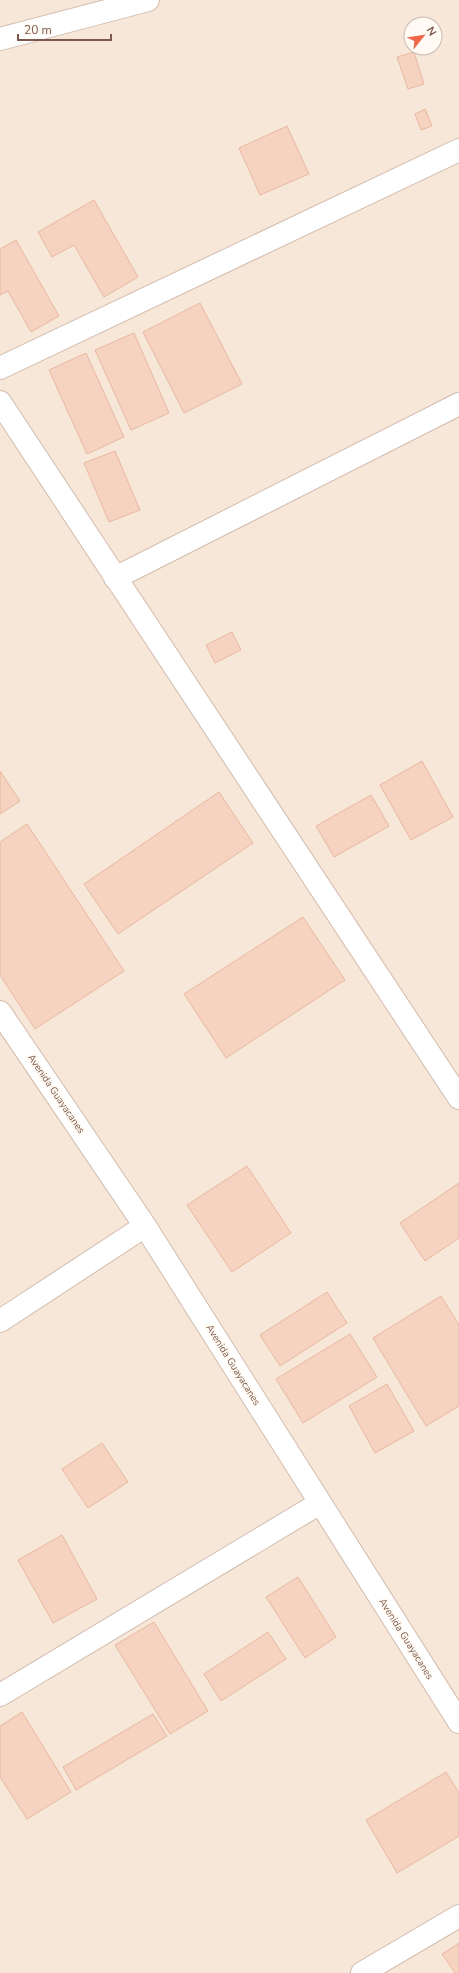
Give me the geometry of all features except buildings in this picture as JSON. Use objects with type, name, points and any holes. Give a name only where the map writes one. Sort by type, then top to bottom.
[{"type":"street","points":[[0,39],[148,0]]},
{"type":"street","points":[[0,368],[459,150]]},
{"type":"street","points":[[0,402],[459,1098]]},
{"type":"street","points":[[115,578],[459,404]]},
{"type":"street","name":"Avenida Guayacanes","points":[[0,1012],[146,1226],[459,1722]]},
{"type":"street","points":[[0,1321],[146,1226]]},
{"type":"street","points":[[0,1695],[320,1503]]},
{"type":"street","points":[[362,1973],[459,1916]]},
{"type":"shaded area","points":[[0,0],[459,0],[459,1973],[0,1973]]}]
